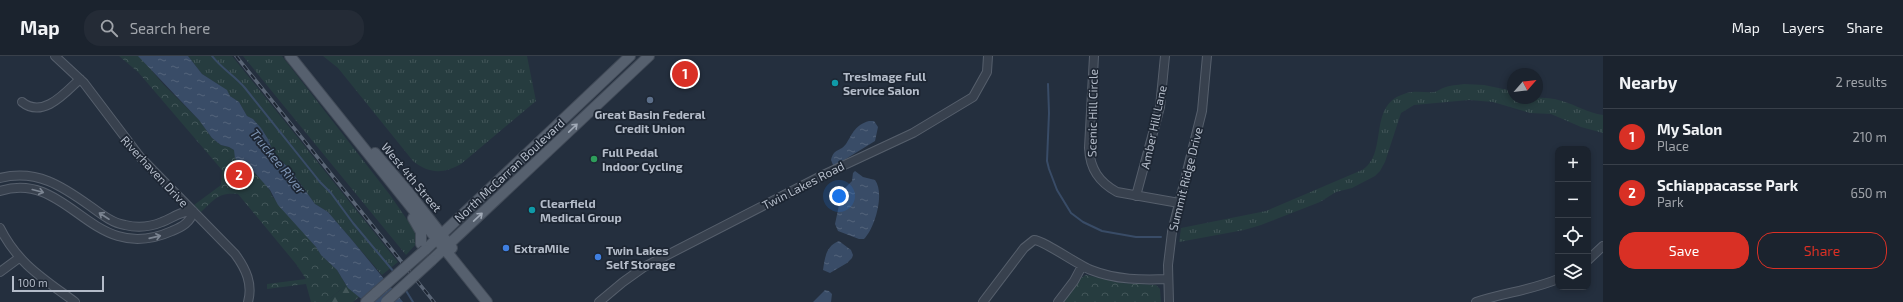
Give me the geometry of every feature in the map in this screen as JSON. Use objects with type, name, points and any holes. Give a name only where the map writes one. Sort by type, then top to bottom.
[{"type":"main road","name":"West 4th Street","points":[[290,56],[396,189],[440,237]]},
{"type":"main road","name":"North McCarran Boulevard","points":[[366,302],[401,271],[423,247],[440,237],[630,56]]},
{"type":"main road","name":"North McCarran Boulevard","points":[[386,302],[433,261],[649,56]]},
{"type":"main road","name":"West 4th Street","points":[[303,73],[396,177],[487,302]]},
{"type":"main road","points":[[593,90],[603,99]]},
{"type":"main road","points":[[396,189],[421,232],[423,247]]},
{"type":"main road","name":"West 4th Street","points":[[447,247],[495,302]]},
{"type":"main road","points":[[433,261],[445,261],[451,263],[468,277]]},
{"type":"street","name":"Riverhaven Drive","points":[[55,56],[80,79],[140,157],[242,263],[254,287],[248,302]]},
{"type":"street","name":"Twin Lakes Road","points":[[599,302],[644,267],[823,175],[913,133],[973,97],[987,72],[988,56]]},
{"type":"street","name":"Scenic Hill Circle","points":[[1094,56],[1089,148],[1092,166],[1096,174],[1109,188],[1124,195],[1178,203]]},
{"type":"street","name":"Amber Hill Lane","points":[[1136,196],[1160,107],[1165,56]]},
{"type":"street","name":"Summit Ridge Drive","points":[[1168,302],[1168,279],[1172,232],[1202,111],[1207,56]]},
{"type":"street","points":[[22,102],[33,108],[43,107],[55,101],[80,79]]},
{"type":"street","points":[[0,178],[26,176],[37,177],[58,184],[105,217],[125,225],[137,227],[154,225],[181,212],[193,211],[192,217],[187,223],[165,234],[139,240],[126,239],[104,231],[66,204],[48,194],[24,188],[0,191]]},
{"type":"street","points":[[0,228],[19,258],[75,302]]},
{"type":"street","points":[[983,302],[1024,248],[1034,240],[1042,241],[1082,266],[1118,278],[1168,279]]},
{"type":"street","points":[[1591,257],[1602,248]]},
{"type":"street","points":[[0,272],[19,258]]},
{"type":"street","points":[[1058,302],[1074,281],[1082,266]]},
{"type":"street","points":[[1476,302],[1539,286],[1555,280]]},
{"type":"green space","points":[[119,56],[138,56],[141,58],[164,85],[199,120],[212,138],[221,145],[234,150],[247,169],[262,180],[271,192],[272,196],[316,247],[321,255],[337,270],[346,285],[326,302],[311,302],[306,284],[267,289],[267,284],[306,279],[296,264],[238,194],[226,194],[221,196],[201,212],[194,205],[221,185],[222,170],[138,72]]},
{"type":"green space","points":[[188,56],[232,56],[398,262],[382,275],[328,212],[315,204],[289,168],[274,155],[268,139],[261,128],[253,119],[247,116],[239,102],[230,96],[219,85],[202,74]]},
{"type":"green space","points":[[243,56],[282,56],[390,195],[415,231],[417,243],[406,255]]},
{"type":"green space","points":[[323,56],[527,56],[536,101],[461,164],[449,170],[431,170],[413,161],[338,68]]},
{"type":"green space","points":[[1464,84],[1484,85],[1507,90],[1507,104],[1543,104],[1543,98],[1556,99],[1592,113],[1603,115],[1603,133],[1581,127],[1551,114],[1530,113],[1493,102],[1469,100],[1414,105],[1401,113],[1385,162],[1375,176],[1352,188],[1336,192],[1320,202],[1261,225],[1244,230],[1179,242],[1181,228],[1266,211],[1362,170],[1370,163],[1375,153],[1382,119],[1386,108],[1393,100],[1404,94],[1416,92],[1435,92],[1448,86]]},
{"type":"green space","points":[[1086,275],[1121,283],[1156,285],[1160,289],[1161,302],[1064,302],[1081,278]]},
{"type":"green space","points":[[346,285],[359,297],[353,302],[326,302]]},
{"type":"water","name":"Truckee River","points":[[138,56],[188,56],[202,74],[227,90],[230,96],[239,102],[247,116],[253,119],[261,128],[268,139],[274,155],[289,168],[315,204],[328,212],[403,302],[365,302],[348,288],[337,270],[321,255],[316,247],[278,205],[270,190],[253,171],[247,169],[239,163],[235,158],[234,150],[221,145],[212,138],[199,120]]},
{"type":"water","points":[[869,121],[874,121],[878,127],[875,141],[836,165],[833,165],[831,160],[835,152],[846,144],[857,127]]},
{"type":"water","points":[[855,171],[863,177],[875,180],[879,193],[879,201],[875,219],[872,227],[864,239],[859,239],[838,231],[835,224],[842,191],[852,181],[853,173]]},
{"type":"water","points":[[839,241],[851,250],[853,255],[847,263],[830,273],[823,270],[827,252],[831,246]]},
{"type":"water","points":[[825,290],[832,294],[831,302],[813,302]]},
{"type":"waterway","points":[[212,56],[245,88],[394,272]]},
{"type":"waterway","points":[[1048,84],[1049,113],[1047,161],[1057,190],[1071,213],[1083,222],[1102,231],[1136,237],[1161,237]]},
{"type":"waterway","points":[[405,289],[413,302]]},
{"type":"railway","points":[[236,56],[434,302]]},
{"type":"place","name":"My Salon","points":[[685,74]]},
{"type":"place","name":"TresImage Full Service Salon","points":[[835,83]]},
{"type":"place","name":"Great Basin Federal Credit Union","points":[[650,100]]},
{"type":"place","name":"Full Pedal Indoor Cycling","points":[[594,159]]},
{"type":"place","name":"Schiappacasse Park","points":[[239,175]]},
{"type":"place","name":"Clearfield Medical Group","points":[[532,210]]},
{"type":"place","name":"ExtraMile","points":[[506,248]]},
{"type":"place","name":"Twin Lakes Self Storage","points":[[598,257]]}]
